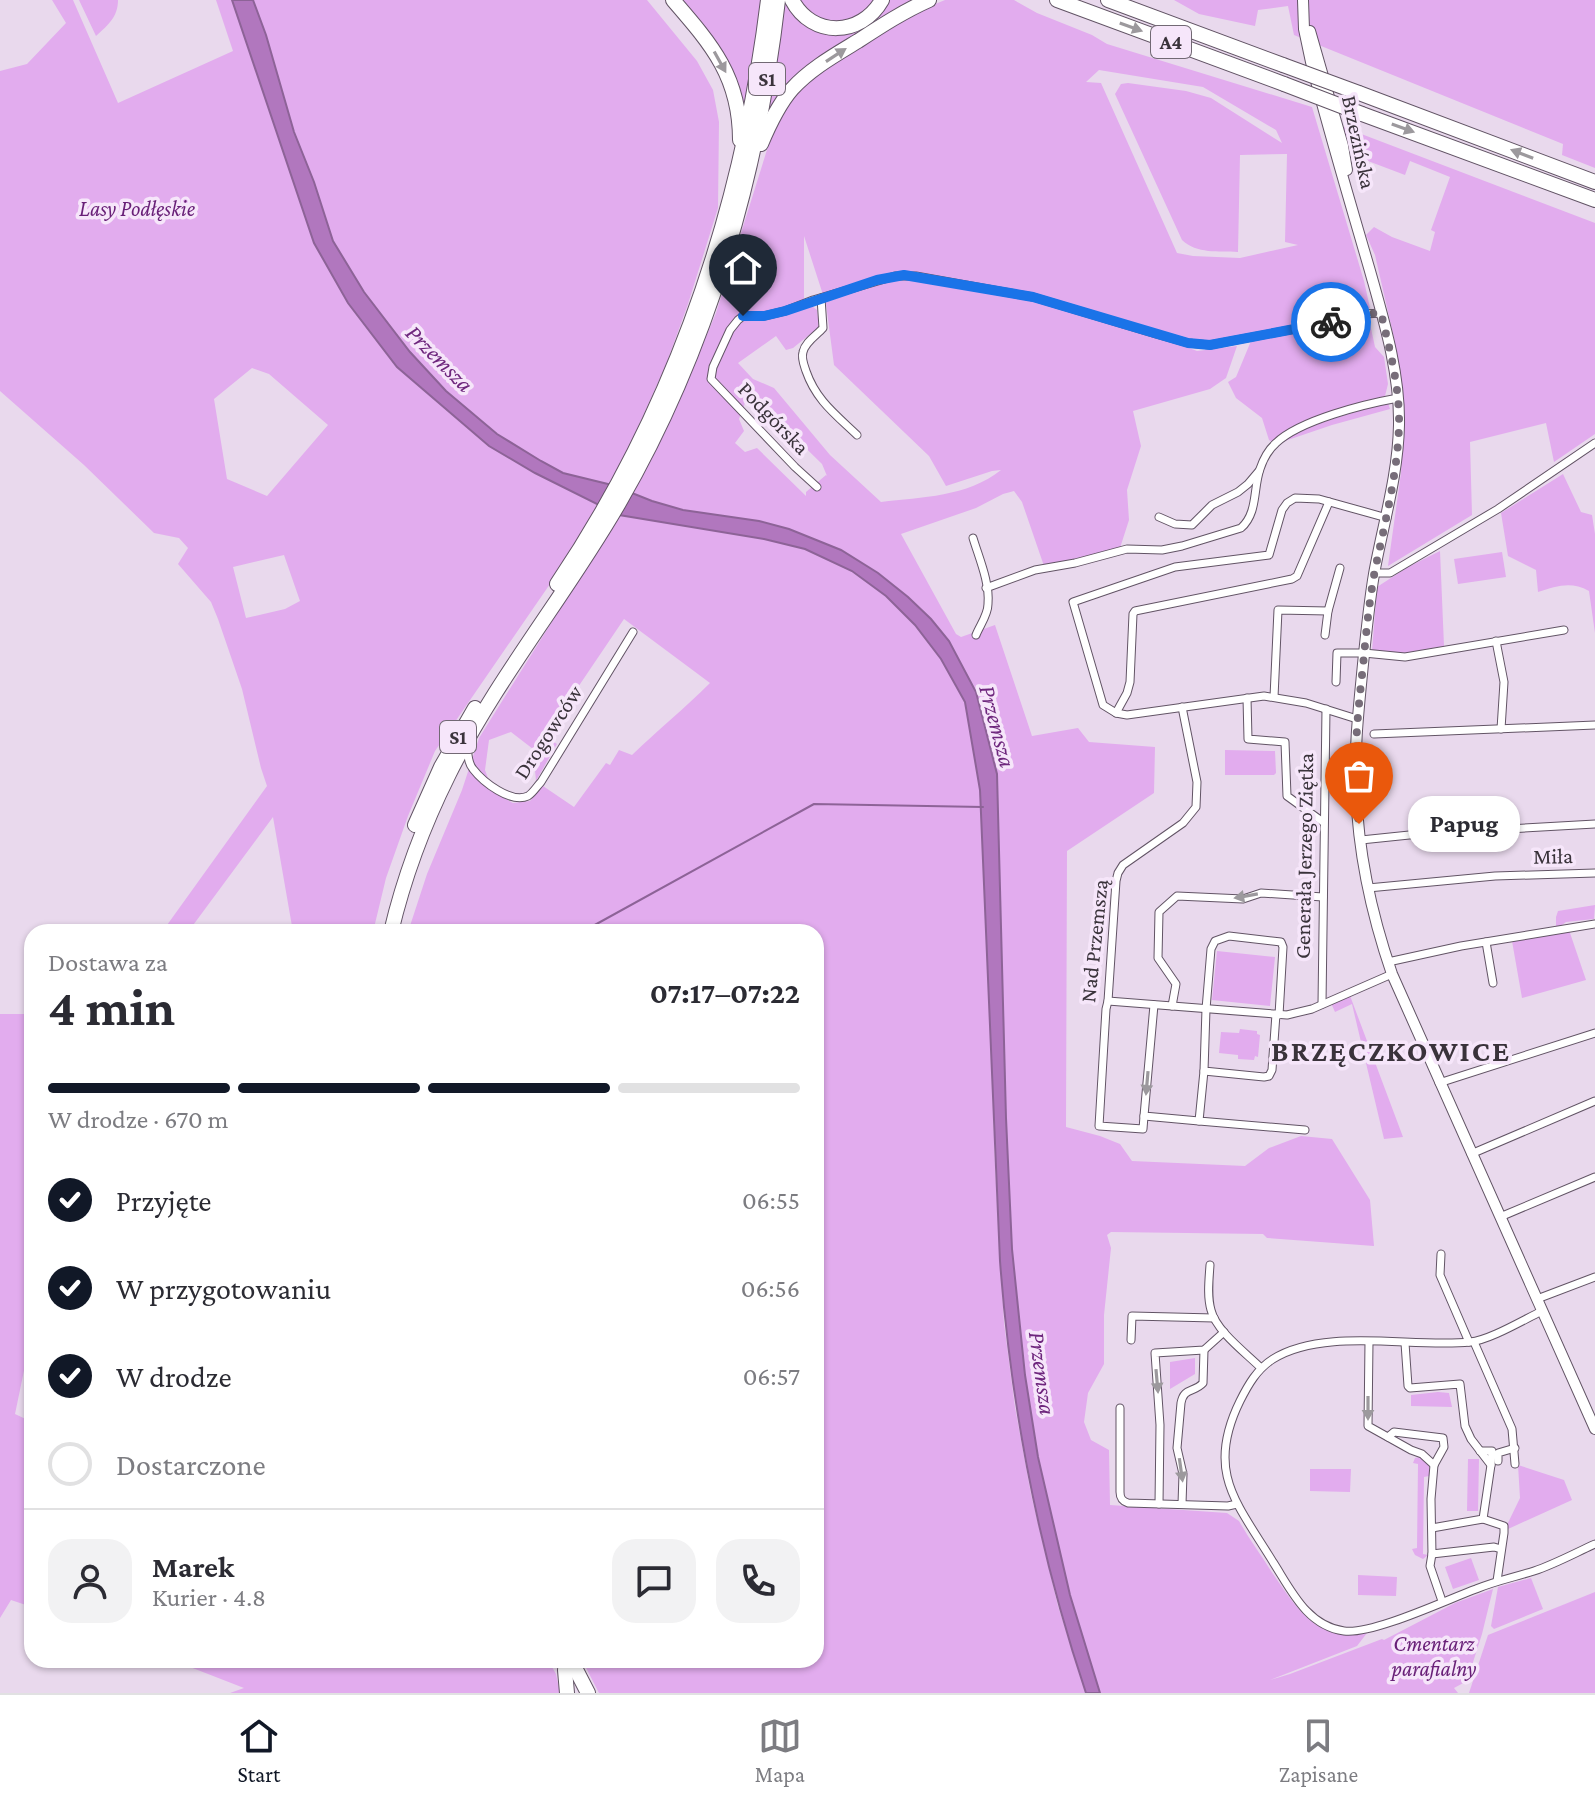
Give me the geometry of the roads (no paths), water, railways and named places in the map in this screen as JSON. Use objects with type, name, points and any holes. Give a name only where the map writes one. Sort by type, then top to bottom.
[{"type":"highway","points":[[673,0],[706,39],[726,73],[738,108],[747,157]]},
{"type":"highway","name":"S1","points":[[747,157],[768,0]]},
{"type":"highway","name":"S1","points":[[393,924],[414,855],[449,774],[633,467],[703,293],[747,157],[768,73],[778,0]]},
{"type":"highway","points":[[792,0],[800,12],[811,20],[823,26],[839,28],[863,21],[882,0]]},
{"type":"highway","points":[[747,157],[761,145],[782,102],[805,77],[858,40],[929,0]]},
{"type":"highway","name":"A4","points":[[1057,0],[1595,200]]},
{"type":"highway","name":"A4","points":[[1108,0],[1595,182]]},
{"type":"highway","name":"S1","points":[[383,924],[409,840],[441,767],[480,700],[577,562]]},
{"type":"highway","points":[[566,1668],[567,1693]]},
{"type":"highway","points":[[568,1668],[577,1693]]},
{"type":"highway","points":[[570,1668],[588,1693]]},
{"type":"main road","name":"Brzezińska","points":[[1305,0],[1343,146],[1354,216],[1381,313]]},
{"type":"main road","points":[[1381,313],[1394,367],[1399,425],[1396,469],[1375,573],[1357,719],[1356,794],[1368,888],[1392,974],[1595,1429]]},
{"type":"street","name":"Podgórska","points":[[817,487],[711,379],[713,367],[730,330],[743,316],[764,316],[785,311],[904,275],[1033,297],[1188,343],[1210,345],[1381,313]]},
{"type":"street","name":"Podgórska","points":[[821,298],[823,328],[803,349],[802,359],[821,401],[857,435]]},
{"type":"street","points":[[1159,517],[1175,524],[1192,525],[1212,505],[1248,484],[1270,449],[1292,430],[1398,398]]},
{"type":"street","points":[[1375,573],[1390,573],[1460,532],[1595,443]]},
{"type":"street","points":[[986,588],[1035,570],[1127,549],[1162,550],[1182,546],[1241,528],[1248,521],[1253,506],[1259,471]]},
{"type":"street","points":[[1357,719],[1274,697],[1138,714],[1116,713],[1103,705],[1073,602],[1175,567],[1269,555],[1282,510],[1295,498],[1329,502],[1387,518]]},
{"type":"street","points":[[1116,713],[1130,682],[1135,611],[1292,579],[1297,576],[1329,502]]},
{"type":"street","points":[[973,538],[989,603],[976,635]]},
{"type":"street","points":[[1325,635],[1340,568]]},
{"type":"street","points":[[1274,697],[1278,610],[1328,611]]},
{"type":"street","points":[[1336,682],[1337,653],[1405,657],[1564,630]]},
{"type":"street","name":"Drogowców","points":[[473,769],[508,796],[519,798],[534,791],[633,632]]},
{"type":"street","points":[[1496,641],[1504,682],[1501,729]]},
{"type":"street","points":[[1247,698],[1248,739],[1285,742],[1287,796],[1323,822]]},
{"type":"street","name":"Nad Przemszą","points":[[1144,1116],[1143,1129],[1099,1126],[1118,873],[1131,858],[1183,823],[1196,807],[1197,782],[1182,707]]},
{"type":"street","name":"Generała Jerzego Ziętka","points":[[1322,1004],[1326,709]]},
{"type":"street","points":[[1374,734],[1595,725]]},
{"type":"street","points":[[449,774],[473,769],[469,763],[467,741]]},
{"type":"street","points":[[1361,840],[1595,824]]},
{"type":"street","name":"Miła","points":[[1368,888],[1495,876],[1595,873]]},
{"type":"street","points":[[1172,1006],[1176,984],[1158,958],[1159,912],[1177,896],[1243,899],[1261,893],[1323,897]]},
{"type":"street","points":[[1388,962],[1595,924]]},
{"type":"street","points":[[1199,1121],[1211,949],[1215,941],[1229,936],[1281,942],[1272,1070],[1269,1076],[1204,1071]]},
{"type":"street","points":[[1486,942],[1493,983]]},
{"type":"street","points":[[1108,1001],[1290,1014],[1392,974]]},
{"type":"street","points":[[1154,1005],[1144,1116],[1305,1130]]},
{"type":"street","points":[[1439,1083],[1595,1033]]},
{"type":"street","points":[[1471,1154],[1595,1101]]},
{"type":"street","points":[[1500,1217],[1595,1177]]},
{"type":"street","points":[[1441,1254],[1440,1275],[1512,1429],[1515,1464]]},
{"type":"street","points":[[1210,1265],[1210,1306],[1214,1318],[1261,1368]]},
{"type":"street","points":[[1537,1299],[1595,1277]]},
{"type":"street","points":[[1542,1311],[1472,1342],[1338,1342],[1299,1348],[1273,1359],[1261,1368],[1246,1389],[1226,1434],[1224,1455],[1227,1480],[1237,1504],[1301,1606],[1316,1620],[1343,1631],[1361,1631],[1497,1581],[1535,1571],[1595,1544]]},
{"type":"street","points":[[1131,1340],[1132,1316],[1214,1318]]},
{"type":"street","points":[[1159,1504],[1160,1425],[1155,1353],[1204,1350],[1224,1332]]},
{"type":"street","points":[[1369,1342],[1368,1426],[1422,1454],[1434,1465]]},
{"type":"street","points":[[1405,1343],[1408,1386],[1460,1384],[1465,1426],[1480,1451],[1494,1463]]},
{"type":"street","points":[[1182,1504],[1183,1474],[1177,1448],[1182,1395],[1203,1383],[1204,1350]]},
{"type":"street","points":[[1120,1408],[1120,1497],[1123,1501],[1237,1504]]},
{"type":"street","points":[[1388,1437],[1394,1432],[1443,1438],[1444,1447],[1434,1465],[1430,1566],[1442,1601]]},
{"type":"street","points":[[1483,1519],[1498,1453],[1515,1448]]},
{"type":"street","points":[[1432,1528],[1483,1519],[1504,1526],[1497,1581]]},
{"type":"street","points":[[1432,1554],[1494,1547],[1501,1549]]},
{"type":"waterway","points":[[596,924],[814,804],[983,807]]},
{"type":"place","name":"Papug","points":[[1359,824]]},
{"type":"district","name":"BRZĘCZKOWICE","points":[[1391,1050]]},
{"type":"park label","name":"Lasy Podłęskie","points":[[137,208]]},
{"type":"park label","name":"Cmentarz parafialny","points":[[1434,1656]]},
{"type":"water label","name":"Przemsza","points":[[440,358]]},
{"type":"water label","name":"Przemsza","points":[[998,726]]},
{"type":"water label","name":"Przemsza","points":[[1043,1373]]}]
